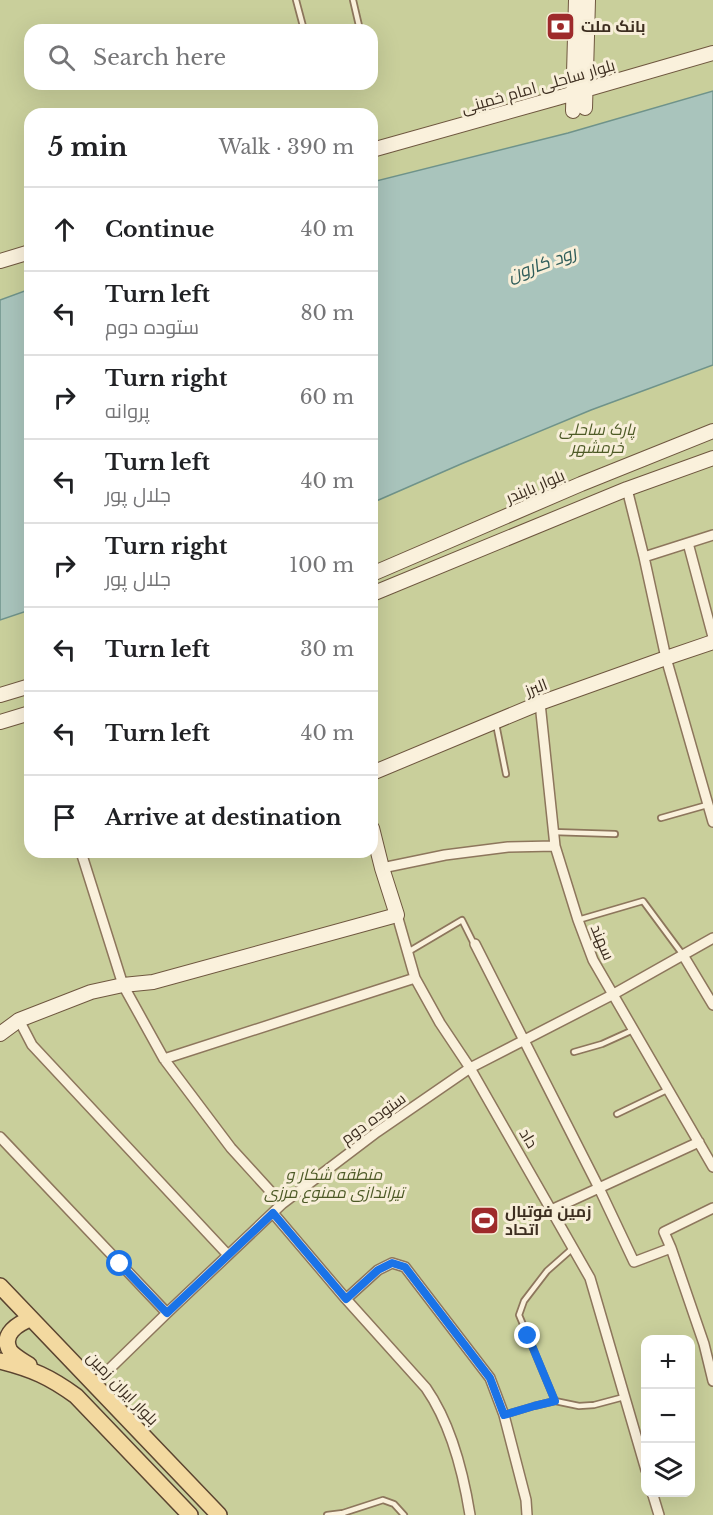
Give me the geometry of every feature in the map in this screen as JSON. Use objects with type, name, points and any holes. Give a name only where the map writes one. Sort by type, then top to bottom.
[{"type":"main road","name":"بلوار ایران زمین","points":[[0,1286],[219,1515]]},
{"type":"main road","points":[[32,1319],[10,1329],[5,1343],[8,1349],[38,1372],[76,1396],[190,1515]]},
{"type":"main road","points":[[0,1361],[38,1372]]},
{"type":"street","points":[[576,0],[580,92]]},
{"type":"street","points":[[579,109],[588,0]]},
{"type":"street","name":"بلوار ساحلی امام خمینی","points":[[378,148],[713,53]]},
{"type":"street","points":[[0,261],[24,254]]},
{"type":"street","name":"بلوار بایندر","points":[[378,571],[581,484],[713,431]]},
{"type":"street","points":[[378,592],[627,489],[713,458]]},
{"type":"street","points":[[581,484],[590,504]]},
{"type":"street","points":[[627,489],[666,658],[713,822]]},
{"type":"street","points":[[644,557],[713,535]]},
{"type":"street","points":[[688,543],[713,637]]},
{"type":"street","name":"البرز","points":[[378,770],[540,703],[713,642]]},
{"type":"street","points":[[0,696],[24,688]]},
{"type":"street","name":"سهند","points":[[540,703],[555,846],[578,920],[593,960],[612,995],[713,1167]]},
{"type":"street","points":[[0,722],[24,715]]},
{"type":"street","points":[[382,868],[445,855],[508,847],[555,846]]},
{"type":"street","name":"داد","points":[[378,852],[415,978],[440,1023],[470,1068],[590,1278],[641,1456]]},
{"type":"street","points":[[83,858],[123,985],[164,1059],[231,1148],[282,1204]]},
{"type":"street","points":[[0,1034],[19,1020],[92,992],[123,985],[153,982],[397,915]]},
{"type":"street","name":"ستوده دوم","points":[[94,1384],[282,1204],[377,1132],[470,1068],[612,995],[713,938]]},
{"type":"street","points":[[475,944],[599,1188],[634,1263],[671,1248]]},
{"type":"street","points":[[683,955],[713,1005]]},
{"type":"street","points":[[164,1059],[415,978]]},
{"type":"street","points":[[19,1020],[32,1045],[228,1255]]},
{"type":"street","points":[[0,1137],[167,1313]]},
{"type":"street","points":[[551,1210],[699,1142]]},
{"type":"street","points":[[713,1208],[664,1232],[704,1344],[713,1381]]},
{"type":"street","points":[[273,1213],[426,1388],[437,1404],[452,1440],[470,1515]]},
{"type":"street","points":[[346,1299],[378,1270],[392,1263],[405,1267],[490,1378],[504,1415],[526,1500],[527,1515]]},
{"type":"street","points":[[653,1497],[658,1515]]},
{"type":"lane","points":[[296,0],[302,24]]},
{"type":"lane","points":[[353,0],[359,24]]},
{"type":"lane","points":[[496,721],[506,774]]},
{"type":"lane","points":[[661,818],[708,805]]},
{"type":"lane","points":[[553,832],[615,834]]},
{"type":"lane","points":[[578,920],[643,901],[683,955]]},
{"type":"lane","points":[[408,952],[462,920],[475,944]]},
{"type":"lane","points":[[574,1052],[602,1044],[633,1030]]},
{"type":"lane","points":[[617,1114],[667,1090]]},
{"type":"lane","points":[[555,1401],[519,1316],[524,1301],[547,1271],[573,1248]]},
{"type":"lane","points":[[504,1415],[555,1401],[579,1406],[594,1405],[624,1397]]},
{"type":"lane","points":[[327,1515],[343,1514],[383,1500],[394,1504],[404,1515]]},
{"type":"green space","name":"منطقه شکار و تیراندازی ممنوع مرزی","points":[[0,0],[713,0],[713,1515],[0,1515]]},
{"type":"water","name":"رود کارون","points":[[713,91],[713,365],[591,410],[378,500],[378,180],[568,133]]},
{"type":"water","points":[[24,291],[24,612],[0,620],[0,300]]},
{"type":"place","name":"بانک ملت","points":[[560,26]]},
{"type":"place","name":"زمین فوتبال اتحاد","points":[[484,1220]]},
{"type":"route","points":[[120,1264],[167,1313],[273,1213],[346,1299],[378,1270],[392,1263],[405,1267],[490,1378],[504,1415],[555,1401],[528,1336]]},
{"type":"park label","name":"پارک ساحلی خرمشهر","points":[[597,438]]}]
